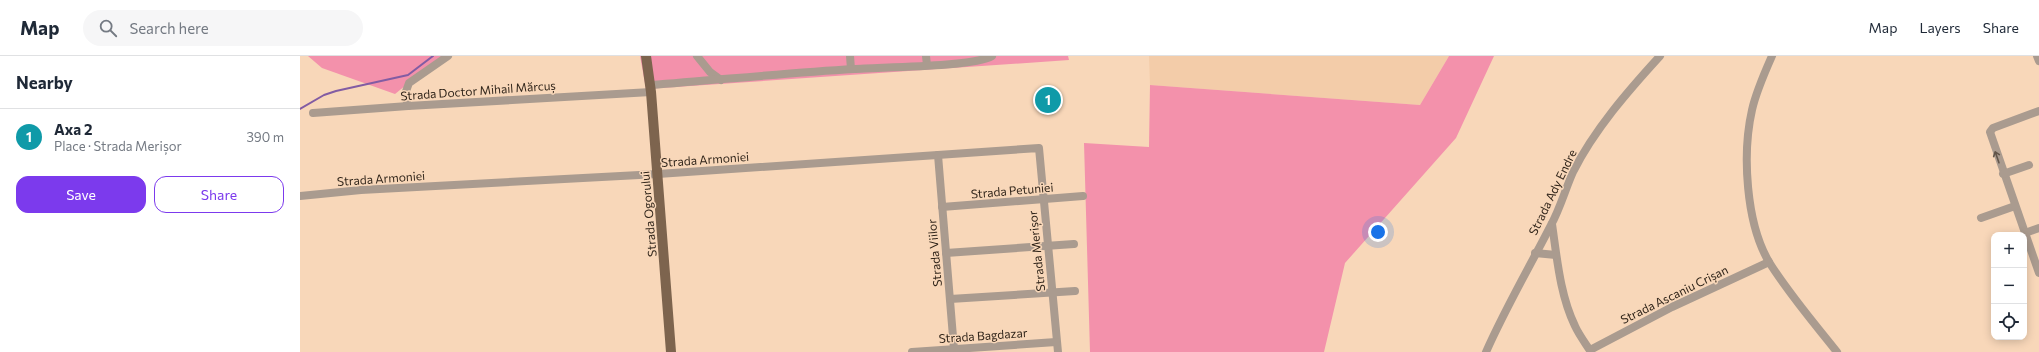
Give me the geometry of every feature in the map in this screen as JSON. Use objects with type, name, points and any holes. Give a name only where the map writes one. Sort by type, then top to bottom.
[{"type":"main road","name":"Strada Ogorului","points":[[646,56],[658,174],[671,352]]},
{"type":"main road","name":"Strada Ogorului","points":[[649,86],[650,56]]},
{"type":"street","points":[[408,106],[405,94],[409,83],[448,56]]},
{"type":"street","points":[[691,56],[697,65],[721,80]]},
{"type":"street","points":[[697,56],[710,72]]},
{"type":"street","points":[[850,56],[852,69]]},
{"type":"street","points":[[926,56],[927,65]]},
{"type":"street","name":"Strada Doctor Mihail Mărcuș","points":[[314,113],[852,69],[927,65],[979,60],[992,56]]},
{"type":"street","name":"Strada Ady Endre","points":[[1486,352],[1516,287],[1552,224],[1573,173],[1581,159],[1623,98],[1660,56]]},
{"type":"street","points":[[1772,56],[1752,110],[1748,146],[1749,195],[1752,219],[1758,239],[1769,262],[1794,298],[1837,352]]},
{"type":"street","points":[[2037,56],[2039,61]]},
{"type":"street","points":[[2025,232],[2003,174],[1990,132],[1993,128],[2039,111]]},
{"type":"street","name":"Strada Armoniei","points":[[300,196],[361,190],[658,174],[1039,148]]},
{"type":"street","name":"Strada Merișor","points":[[1039,148],[1058,352]]},
{"type":"street","name":"Strada Viilor","points":[[938,155],[950,299],[959,350]]},
{"type":"street","points":[[2003,174],[2029,165]]},
{"type":"street","name":"Strada Petuniei","points":[[942,207],[1083,196]]},
{"type":"street","points":[[1981,218],[2015,206]]},
{"type":"street","points":[[1552,224],[1556,255],[1568,310],[1575,326],[1591,351]]},
{"type":"street","points":[[2027,232],[2039,228]]},
{"type":"street","points":[[946,253],[1074,244]]},
{"type":"street","points":[[2027,246],[2039,272]]},
{"type":"street","points":[[1535,253],[1556,255]]},
{"type":"street","name":"Strada Ascaniu Crișan","points":[[1591,351],[1672,307],[1769,262]]},
{"type":"street","points":[[950,299],[1075,291]]},
{"type":"street","name":"Strada Bagdazar","points":[[912,352],[959,350],[1056,342]]},
{"type":"shaded area","points":[[308,56],[442,56],[395,94],[322,68]]},
{"type":"shaded area","points":[[640,56],[1068,56],[1069,60],[646,89]]},
{"type":"shaded area","points":[[1149,56],[1449,56],[1420,105],[1150,85]]},
{"type":"shaded area","points":[[1449,56],[1494,56],[1456,138],[1345,263],[1324,352],[1090,352],[1084,143],[1149,147],[1150,85],[1420,105]]},
{"type":"waterway","points":[[300,109],[324,95],[336,91],[408,75],[433,56]]},
{"type":"place","name":"Axa 2","points":[[1048,100]]}]
